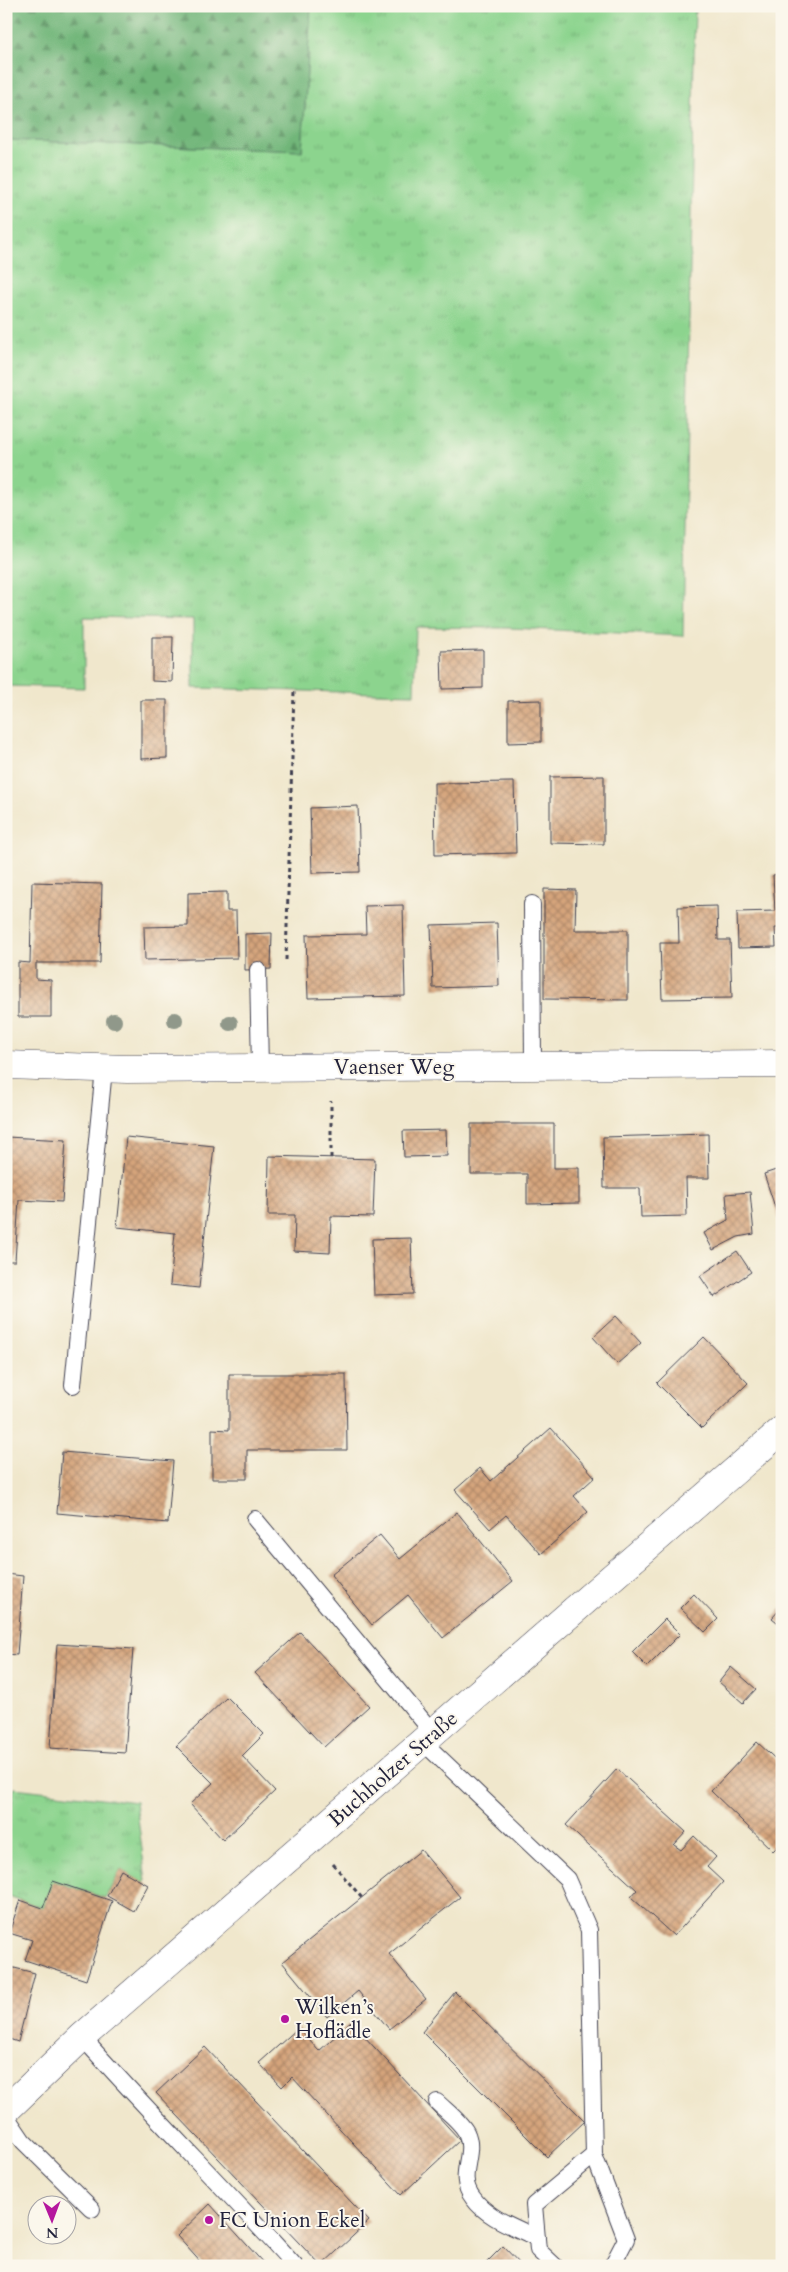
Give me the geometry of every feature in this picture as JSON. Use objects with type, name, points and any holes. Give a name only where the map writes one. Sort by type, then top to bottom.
[{"type":"street","name":"Vaenser Weg","points":[[6,1065],[104,1069],[782,1064]]},
{"type":"street","name":"Buchholzer Straße","points":[[6,2110],[82,2036],[312,1839],[782,1430]]},
{"type":"lane","points":[[532,904],[532,1066]]},
{"type":"lane","points":[[258,970],[260,1068]]},
{"type":"lane","points":[[73,1385],[104,1069]]},
{"type":"lane","points":[[255,1519],[428,1738],[567,1879],[589,1930],[594,2155],[626,2239],[612,2266]]},
{"type":"lane","points":[[82,2036],[142,2105],[226,2188],[295,2266]]},
{"type":"lane","points":[[437,2102],[466,2131],[470,2150],[464,2175],[472,2197],[489,2214],[537,2238]]},
{"type":"lane","points":[[6,2116],[23,2141],[92,2209]]},
{"type":"lane","points":[[555,2266],[538,2250],[534,2205],[594,2155]]},
{"type":"path","points":[[286,969],[294,691]]},
{"type":"path","points":[[331,1158],[332,1068]]},
{"type":"path","points":[[312,1839],[362,1898]]},
{"type":"green space","points":[[6,6],[311,6],[302,151],[6,140]]},
{"type":"green space","points":[[311,6],[695,6],[683,636],[509,628],[416,627],[414,694],[193,688],[193,619],[84,617],[84,688],[6,686],[6,140],[302,151]]},
{"type":"green space","points":[[14,1788],[136,1802],[146,1881],[144,1883],[121,1870],[105,1898],[53,1881],[43,1908],[6,1895],[6,1843]]},
{"type":"building","points":[[152,637],[173,637],[172,682],[152,681]]},
{"type":"building","points":[[483,650],[483,688],[442,689],[441,651]]},
{"type":"building","points":[[141,700],[167,700],[167,758],[141,759]]},
{"type":"building","points":[[541,700],[541,742],[508,743],[508,701]]},
{"type":"building","points":[[604,776],[604,844],[550,843],[550,777]]},
{"type":"building","points":[[514,782],[516,853],[435,855],[434,783]]},
{"type":"building","points":[[358,806],[360,872],[312,873],[310,808]]},
{"type":"building","points":[[782,874],[782,928],[775,928],[776,947],[738,948],[737,912],[775,911],[773,875]]},
{"type":"building","points":[[32,882],[102,884],[100,963],[36,963],[36,979],[51,980],[51,1017],[18,1017],[18,962],[30,963]]},
{"type":"building","points":[[544,889],[576,890],[575,930],[628,930],[628,1000],[544,999]]},
{"type":"building","points":[[227,892],[227,911],[236,911],[237,958],[145,960],[144,927],[188,926],[188,893]]},
{"type":"building","points":[[403,905],[405,996],[308,998],[306,935],[366,934],[365,906]]},
{"type":"building","points":[[717,906],[718,940],[730,940],[732,998],[662,999],[660,943],[679,943],[678,907]]},
{"type":"building","points":[[497,923],[499,986],[433,988],[431,925]]},
{"type":"building","points":[[272,933],[271,969],[245,970],[245,934]]},
{"type":"building","points":[[471,1124],[554,1124],[554,1168],[579,1168],[579,1203],[527,1204],[527,1174],[471,1174]]},
{"type":"building","points":[[446,1130],[447,1156],[404,1157],[403,1131]]},
{"type":"building","points":[[708,1134],[709,1178],[686,1178],[687,1216],[641,1217],[640,1188],[604,1188],[603,1137]]},
{"type":"building","points":[[6,1137],[66,1140],[62,1202],[19,1200],[15,1261],[6,1261]]},
{"type":"building","points":[[126,1137],[214,1146],[199,1288],[170,1285],[175,1233],[117,1227]]},
{"type":"building","points":[[269,1156],[375,1159],[373,1217],[331,1216],[330,1253],[294,1251],[295,1215],[268,1215]]},
{"type":"building","points":[[782,1168],[782,1225],[781,1225],[764,1174]]},
{"type":"building","points":[[750,1192],[754,1234],[738,1237],[713,1250],[704,1233],[728,1220],[726,1194]]},
{"type":"building","points":[[411,1238],[413,1294],[374,1295],[372,1239]]},
{"type":"building","points":[[737,1251],[751,1272],[714,1297],[700,1276]]},
{"type":"building","points":[[616,1316],[641,1343],[617,1364],[593,1337]]},
{"type":"building","points":[[704,1337],[748,1383],[702,1428],[657,1383]]},
{"type":"building","points":[[229,1374],[346,1374],[347,1450],[247,1450],[247,1479],[212,1479],[212,1429],[229,1430]]},
{"type":"building","points":[[551,1428],[595,1477],[574,1496],[588,1512],[541,1554],[506,1515],[490,1529],[455,1490],[480,1468],[491,1481]]},
{"type":"building","points":[[62,1452],[173,1461],[168,1523],[57,1513]]},
{"type":"building","points":[[457,1512],[513,1581],[443,1638],[408,1595],[372,1625],[331,1575],[380,1535],[400,1559]]},
{"type":"building","points":[[6,1574],[23,1576],[17,1655],[6,1654]]},
{"type":"building","points":[[694,1594],[718,1619],[705,1632],[680,1608]]},
{"type":"building","points":[[782,1607],[782,1626],[772,1618]]},
{"type":"building","points":[[665,1619],[680,1634],[647,1667],[632,1652]]},
{"type":"building","points":[[300,1632],[369,1706],[324,1747],[255,1673]]},
{"type":"building","points":[[57,1644],[133,1649],[125,1753],[50,1748]]},
{"type":"building","points":[[731,1667],[756,1689],[743,1703],[719,1682]]},
{"type":"building","points":[[227,1697],[264,1734],[242,1756],[275,1791],[223,1840],[190,1804],[213,1783],[176,1746]]},
{"type":"building","points":[[757,1742],[782,1765],[782,1842],[773,1851],[711,1791]]},
{"type":"building","points":[[617,1769],[686,1832],[674,1845],[681,1850],[694,1836],[716,1857],[707,1867],[723,1882],[674,1936],[631,1897],[637,1890],[566,1825]]},
{"type":"building","points":[[421,1850],[460,1897],[389,1954],[426,1999],[389,2029],[358,1991],[327,2017],[282,1962]]},
{"type":"building","points":[[121,1870],[148,1885],[134,1911],[107,1896]]},
{"type":"building","points":[[53,1881],[112,1901],[86,1980],[25,1960],[32,1940],[9,1933],[20,1900],[43,1908]]},
{"type":"building","points":[[6,1966],[35,1973],[18,2042],[6,2038]]},
{"type":"building","points":[[455,1992],[585,2121],[547,2157],[422,2032]]},
{"type":"building","points":[[351,2022],[460,2140],[401,2195],[292,2077],[282,2087],[259,2063],[298,2028],[319,2051]]},
{"type":"building","points":[[205,2047],[369,2221],[321,2266],[156,2093]]},
{"type":"building","name":"FC Union Eckel","points":[[210,2204],[266,2266],[204,2266],[177,2236]]},
{"type":"building","points":[[503,2246],[522,2266],[483,2266]]},
{"type":"place","name":"Wilken’s Hoflädle","points":[[285,2019]]},
{"type":"place","name":"FC Union Eckel","points":[[209,2220]]}]
